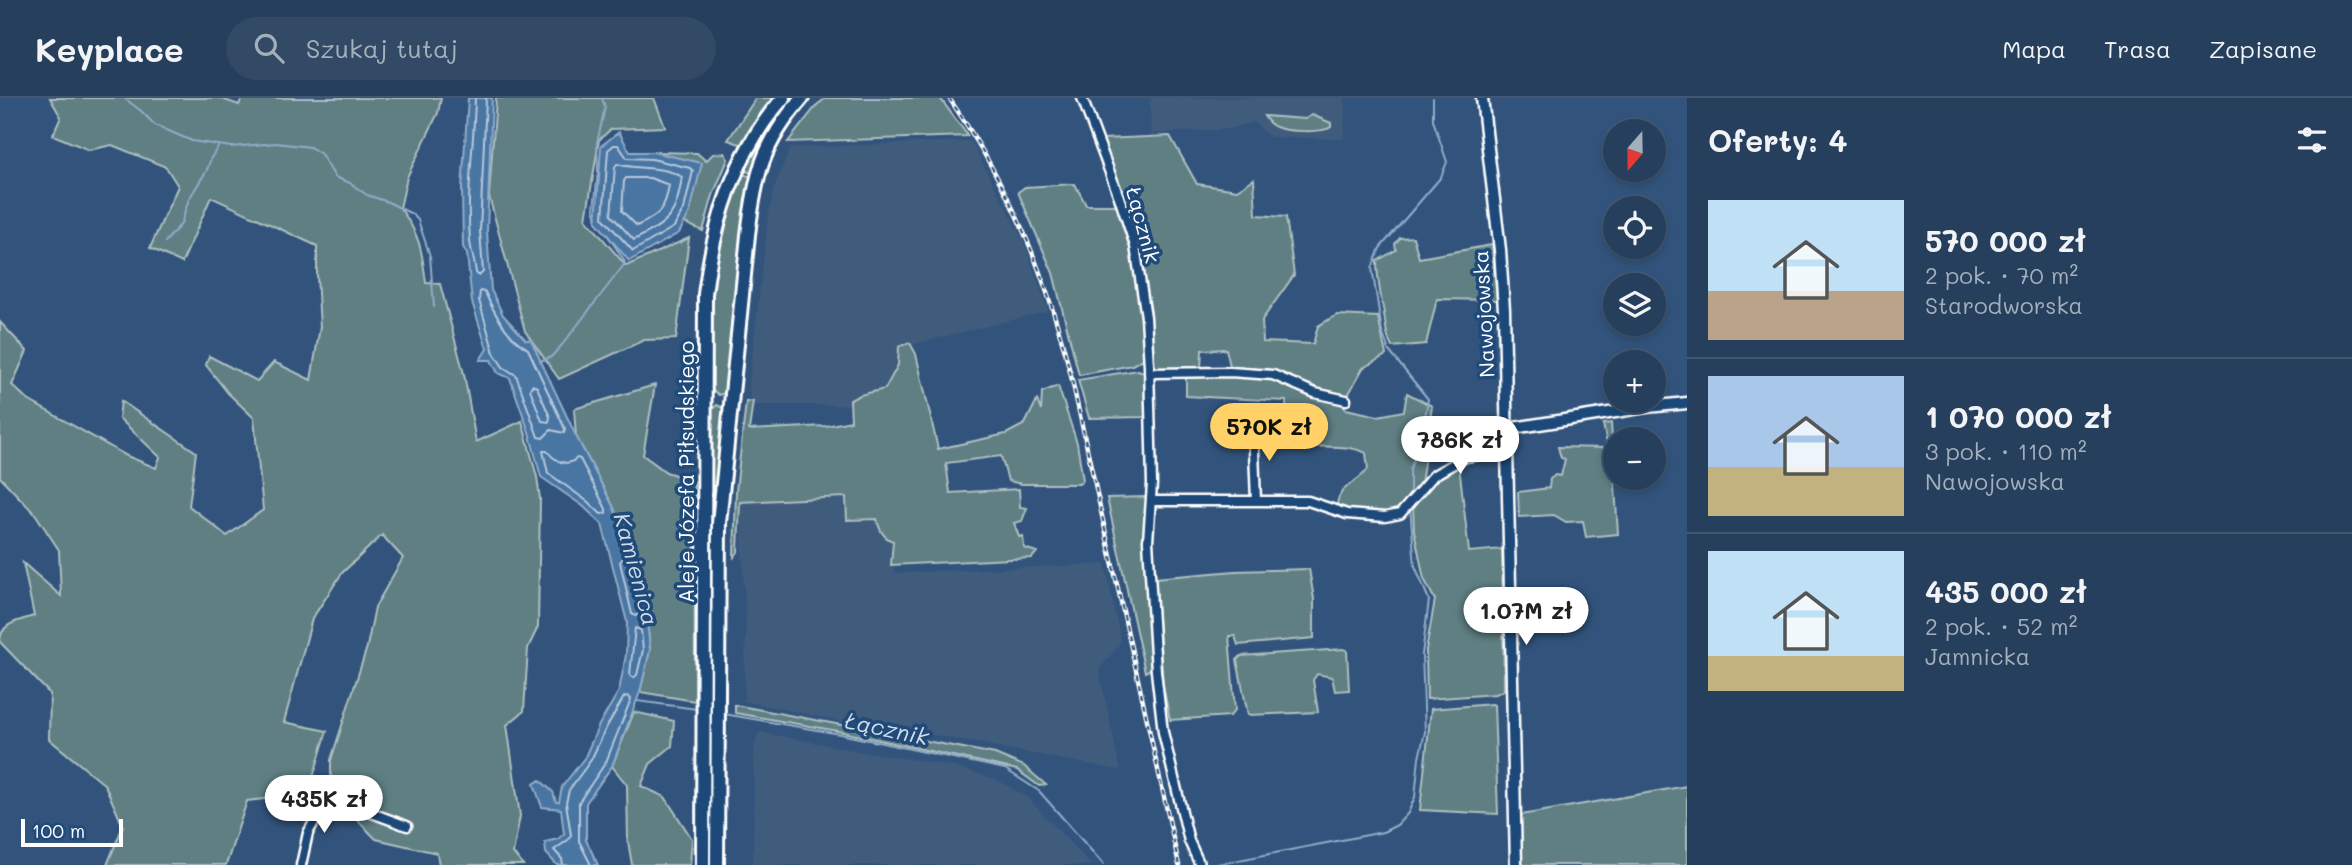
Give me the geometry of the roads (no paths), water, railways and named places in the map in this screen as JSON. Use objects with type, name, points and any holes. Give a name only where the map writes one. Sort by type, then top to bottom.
[{"type":"main road","name":"Aleje Józefa Piłsudskiego","points":[[703,865],[705,294],[717,221],[728,190],[755,134],[783,98]]},
{"type":"main road","name":"Aleje Józefa Piłsudskiego","points":[[717,865],[719,523],[749,223],[757,177],[771,140],[802,98]]},
{"type":"main road","points":[[705,400],[731,400]]},
{"type":"street","name":"Łącznik","points":[[1082,98],[1135,246],[1146,317],[1151,501],[1148,541],[1156,671],[1163,732],[1186,830],[1200,864]]},
{"type":"street","name":"Nawojowska","points":[[1482,98],[1500,250],[1504,310],[1516,865]]},
{"type":"street","points":[[1149,373],[1230,372],[1273,375],[1315,393],[1346,400]]},
{"type":"street","points":[[1507,429],[1687,403]]},
{"type":"street","points":[[1253,426],[1256,501]]},
{"type":"street","points":[[1151,501],[1308,501],[1348,514],[1385,517],[1400,514],[1434,475],[1466,457],[1507,451]]},
{"type":"street","points":[[301,865],[308,833],[328,797],[407,826]]},
{"type":"water","name":"Kamienica","points":[[468,98],[492,98],[487,231],[491,290],[503,315],[526,340],[531,340],[576,436],[613,506],[643,582],[650,650],[640,692],[612,766],[586,803],[586,840],[598,865],[557,865],[546,853],[545,842],[558,839],[564,834],[561,809],[542,807],[534,784],[540,780],[553,792],[556,802],[559,802],[562,787],[585,757],[599,725],[619,691],[626,655],[627,622],[602,524],[583,506],[541,477],[510,378],[498,373],[491,360],[480,360],[487,349],[472,302],[467,254],[463,247],[462,189]]},
{"type":"water","points":[[619,132],[630,152],[653,152],[702,163],[690,212],[679,233],[629,261],[596,222],[601,146]]},
{"type":"waterway","points":[[124,98],[155,125],[192,141],[231,147],[276,143],[310,147],[321,154],[335,177],[350,183],[367,195],[412,214],[418,220],[430,256],[434,307]]},
{"type":"waterway","points":[[597,217],[594,209],[598,172],[597,143],[605,107],[602,98]]},
{"type":"waterway","points":[[1410,498],[1410,470],[1423,429],[1428,399],[1389,351],[1382,331],[1372,268],[1380,248],[1441,177],[1447,162],[1433,120],[1433,98]]},
{"type":"waterway","points":[[165,242],[181,224],[189,199],[218,147]]},
{"type":"waterway","points":[[540,361],[551,357],[562,345],[624,265],[625,262],[607,234]]},
{"type":"waterway","name":"Łącznik","points":[[1213,865],[1383,832],[1397,825],[1408,813],[1415,797],[1425,732],[1422,655],[1429,600],[1415,566],[1410,507]]},
{"type":"waterway","name":"Łącznik","points":[[637,701],[697,709]]},
{"type":"waterway","name":"Łącznik","points":[[724,714],[840,734],[1005,769],[1039,791],[1104,865]]},
{"type":"railway","points":[[949,98],[991,165],[1008,199],[1051,303],[1072,380],[1179,865]]}]
